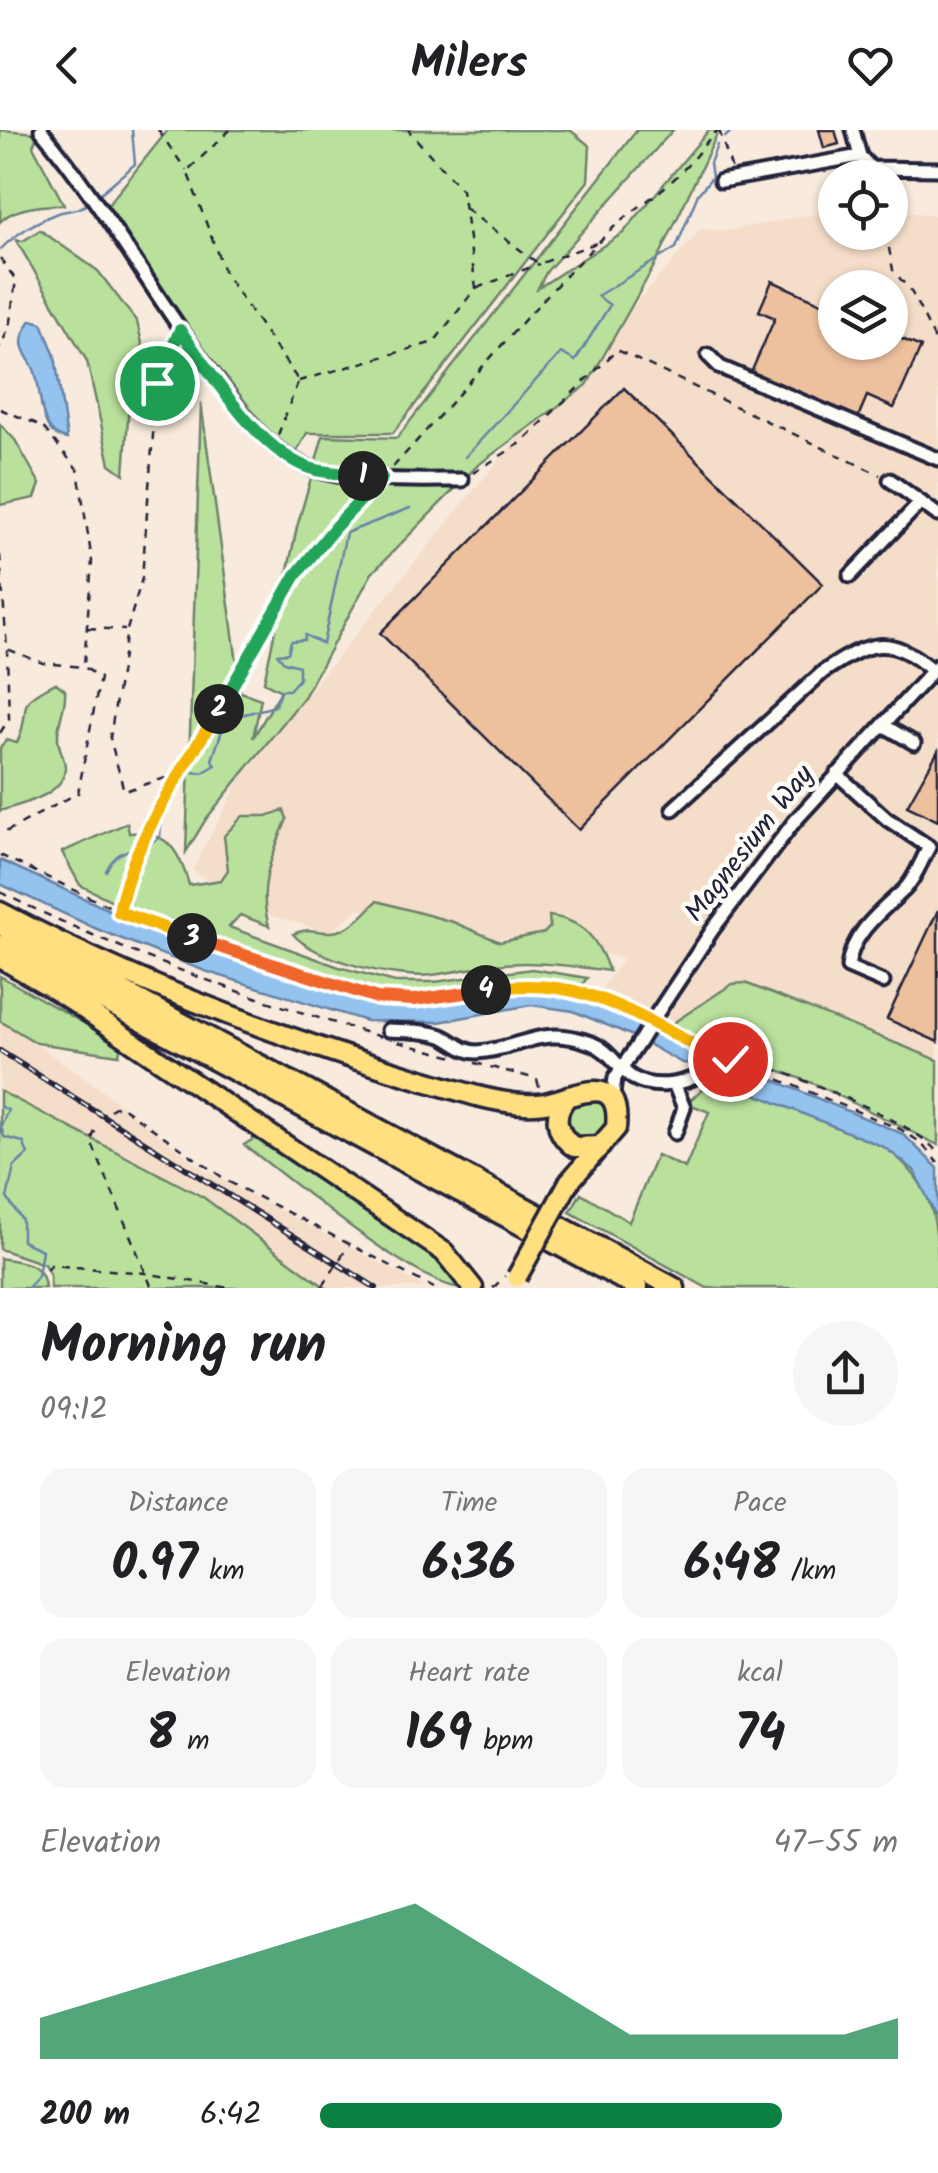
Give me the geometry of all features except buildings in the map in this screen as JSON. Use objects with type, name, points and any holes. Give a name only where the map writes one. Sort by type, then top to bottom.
[{"type":"highway","points":[[0,912],[75,952],[280,1033],[483,1097],[535,1100],[543,1104],[576,1092],[601,1093],[612,1102],[616,1128],[569,1182],[512,1279]]},
{"type":"highway","points":[[0,926],[675,1288]]},
{"type":"highway","points":[[0,945],[638,1288]]},
{"type":"highway","points":[[0,958],[88,1012],[444,1252],[472,1288]]},
{"type":"highway","points":[[569,1182],[572,1164],[560,1133],[558,1112],[576,1092]]},
{"type":"highway","points":[[566,1141],[583,1149],[602,1146]]},
{"type":"street","points":[[41,130],[241,413],[274,446],[313,469],[382,478],[462,480]]},
{"type":"street","points":[[853,130],[865,160]]},
{"type":"street","points":[[908,173],[938,169]]},
{"type":"street","points":[[728,178],[818,171]]},
{"type":"street","points":[[708,355],[720,367],[938,460]]},
{"type":"street","points":[[890,480],[938,515]]},
{"type":"street","points":[[850,576],[921,502]]},
{"type":"street","points":[[673,809],[823,672],[844,658],[874,644],[886,644],[900,647],[936,668]]},
{"type":"street","name":"Magnesium Way","points":[[612,1102],[612,1086],[621,1068],[748,880],[837,774],[936,668]]},
{"type":"street","points":[[883,725],[914,743]]},
{"type":"street","points":[[837,774],[887,820],[929,848],[906,888],[885,904],[850,950],[848,967],[882,982]]},
{"type":"street","points":[[388,1030],[430,1033],[477,1052],[540,1034],[567,1037],[592,1043],[631,1077],[674,1084],[700,1074]]},
{"type":"street","name":"Magnesium Way","points":[[576,1092],[606,1082],[621,1068]]},
{"type":"street","points":[[674,1084],[684,1108],[675,1132]]},
{"type":"path","points":[[158,130],[187,170],[225,274],[299,381]]},
{"type":"path","points":[[187,170],[230,130]]},
{"type":"path","points":[[408,130],[462,190],[476,288]]},
{"type":"path","points":[[417,140],[420,130]]},
{"type":"path","points":[[718,130],[728,178]]},
{"type":"path","points":[[119,912],[123,890],[148,834],[278,604],[335,527],[599,242],[684,170],[697,149],[718,130]]},
{"type":"path","points":[[465,208],[540,264]]},
{"type":"path","points":[[299,381],[434,342],[476,288],[599,242]]},
{"type":"path","points":[[889,250],[893,270],[912,293],[938,346]]},
{"type":"path","points":[[0,258],[16,280],[9,328],[0,346]]},
{"type":"path","points":[[180,330],[157,383],[142,578],[127,630],[110,738],[124,791],[180,774]]},
{"type":"path","points":[[462,480],[521,443],[617,350],[890,480]]},
{"type":"path","points":[[274,446],[299,381]]},
{"type":"path","points":[[0,409],[42,426],[78,470],[92,561],[84,667]]},
{"type":"path","points":[[0,555],[10,705],[9,719],[0,732]]},
{"type":"path","points":[[87,628],[127,630]]},
{"type":"path","points":[[0,836],[78,794],[100,678],[84,667],[43,663],[7,649]]},
{"type":"path","points":[[0,856],[119,912],[377,998],[414,1000],[525,984],[566,987],[617,1006],[691,1043],[728,1051],[885,1117],[919,1136],[938,1153]]},
{"type":"path","points":[[0,892],[67,925],[252,999],[537,1079],[535,1100]]},
{"type":"path","points":[[691,1043],[711,1059],[730,1059],[900,1129],[920,1142],[938,1163]]},
{"type":"path","points":[[706,1061],[711,1049]]},
{"type":"path","points":[[728,1051],[730,1059]]},
{"type":"path","points":[[110,1110],[119,1105],[229,1182],[434,1288]]},
{"type":"path","points":[[95,1131],[91,1141],[152,1288]]},
{"type":"path","points":[[323,1287],[350,1243]]},
{"type":"path","points":[[46,1270],[51,1265],[145,1273],[229,1288]]},
{"type":"path","points":[[493,1288],[512,1279]]},
{"type":"shaded area","points":[[908,212],[938,215],[938,1060],[745,983],[732,984],[670,1024],[601,990],[623,959],[547,939],[421,937],[360,908],[330,932],[251,910],[192,870],[247,767],[497,462],[701,229],[725,231],[818,213],[818,250],[908,250]]},
{"type":"shaded area","points":[[0,1021],[87,1079],[206,1171],[427,1288],[326,1288],[203,1197],[0,1091]]},
{"type":"green space","points":[[0,130],[38,133],[33,146],[64,205],[21,210],[0,222]]},
{"type":"green space","points":[[168,130],[570,130],[590,146],[588,181],[393,433],[307,433],[296,453],[276,441],[186,326],[108,205]]},
{"type":"green space","points":[[637,130],[673,130],[547,271],[538,288],[623,233],[709,130],[719,130],[658,259],[587,385],[478,465],[372,573],[304,697],[206,819],[186,852],[201,403],[241,692],[261,699],[253,738],[281,691],[264,682],[297,527],[323,436],[397,438]]},
{"type":"green space","points":[[40,230],[98,271],[137,322],[149,373],[129,404],[124,474],[110,464],[87,361],[16,240],[23,241]]},
{"type":"green space","points":[[0,424],[15,440],[40,484],[35,498],[0,505]]},
{"type":"green space","points":[[56,683],[65,690],[58,732],[65,765],[62,778],[40,798],[0,811],[0,748],[6,740],[17,743],[28,701]]},
{"type":"green space","points":[[284,810],[287,819],[265,884],[269,926],[240,915],[229,927],[339,967],[395,982],[434,982],[532,969],[587,978],[582,985],[535,980],[391,996],[150,919],[80,885],[62,852],[127,823],[129,833],[153,835],[170,845],[189,885],[221,880],[228,870],[224,836],[243,816],[267,816]]},
{"type":"green space","points":[[377,901],[453,922],[500,942],[544,933],[550,927],[549,916],[561,918],[588,933],[609,971],[524,963],[432,975],[399,974],[338,960],[293,934],[345,928]]},
{"type":"green space","points":[[0,976],[121,1044],[119,1055],[37,1043],[0,1021]]},
{"type":"green space","points":[[745,983],[938,1060],[938,1145],[817,1085],[667,1027],[732,984]]},
{"type":"green space","points":[[717,1076],[884,1147],[902,1161],[925,1192],[931,1208],[938,1288],[707,1288],[570,1212],[581,1193],[629,1222],[657,1155],[685,1168],[709,1112],[687,1103]]},
{"type":"green space","points":[[0,1091],[203,1197],[326,1288],[50,1288],[50,1275],[44,1264],[0,1249]]},
{"type":"green space","points":[[586,1097],[601,1103],[607,1118],[601,1133],[586,1139],[571,1133],[565,1118],[571,1103]]},
{"type":"green space","points":[[258,1136],[447,1262],[463,1288],[416,1270],[353,1228],[244,1145]]},
{"type":"green space","points":[[0,1258],[36,1268],[45,1288],[0,1288]]},
{"type":"water","points":[[31,320],[42,323],[55,356],[67,439],[57,436],[46,422],[35,372],[24,350],[23,336]]},
{"type":"water","points":[[0,860],[153,930],[362,999],[414,1004],[516,987],[551,987],[609,1006],[712,1062],[728,1061],[903,1134],[938,1168],[938,1220],[914,1170],[884,1147],[755,1094],[699,1064],[682,1063],[633,1036],[573,1011],[531,1005],[439,1022],[366,1021],[205,971],[99,930],[0,884]]},
{"type":"waterway","points":[[96,197],[135,164],[132,130]]},
{"type":"waterway","points":[[725,137],[733,130]]},
{"type":"waterway","points":[[465,457],[561,353],[575,361],[610,305],[597,296],[676,248],[698,194],[712,177],[710,163],[717,145]]},
{"type":"waterway","points":[[0,250],[35,224],[90,202]]},
{"type":"waterway","points":[[106,871],[123,852],[160,837],[161,825],[149,820],[165,794],[161,790],[183,771],[202,773],[216,765],[212,760],[226,719],[275,706],[281,690],[289,690],[299,679],[299,666],[284,662],[277,654],[288,653],[291,641],[304,640],[305,635],[323,644],[346,533],[410,508]]},
{"type":"waterway","points":[[0,1106],[8,1110],[1,1126],[4,1137],[23,1142],[28,1154],[14,1167],[7,1198],[22,1220],[22,1241],[42,1250],[38,1276],[28,1288]]},
{"type":"railway","points":[[0,1051],[376,1288]]},
{"type":"route","points":[[157,383],[180,330],[241,413],[281,453],[313,469],[382,478],[335,527],[278,604],[148,834],[123,890],[119,912],[377,998],[414,1000],[536,983],[566,987],[617,1006],[691,1043],[711,1059],[730,1059]]}]
